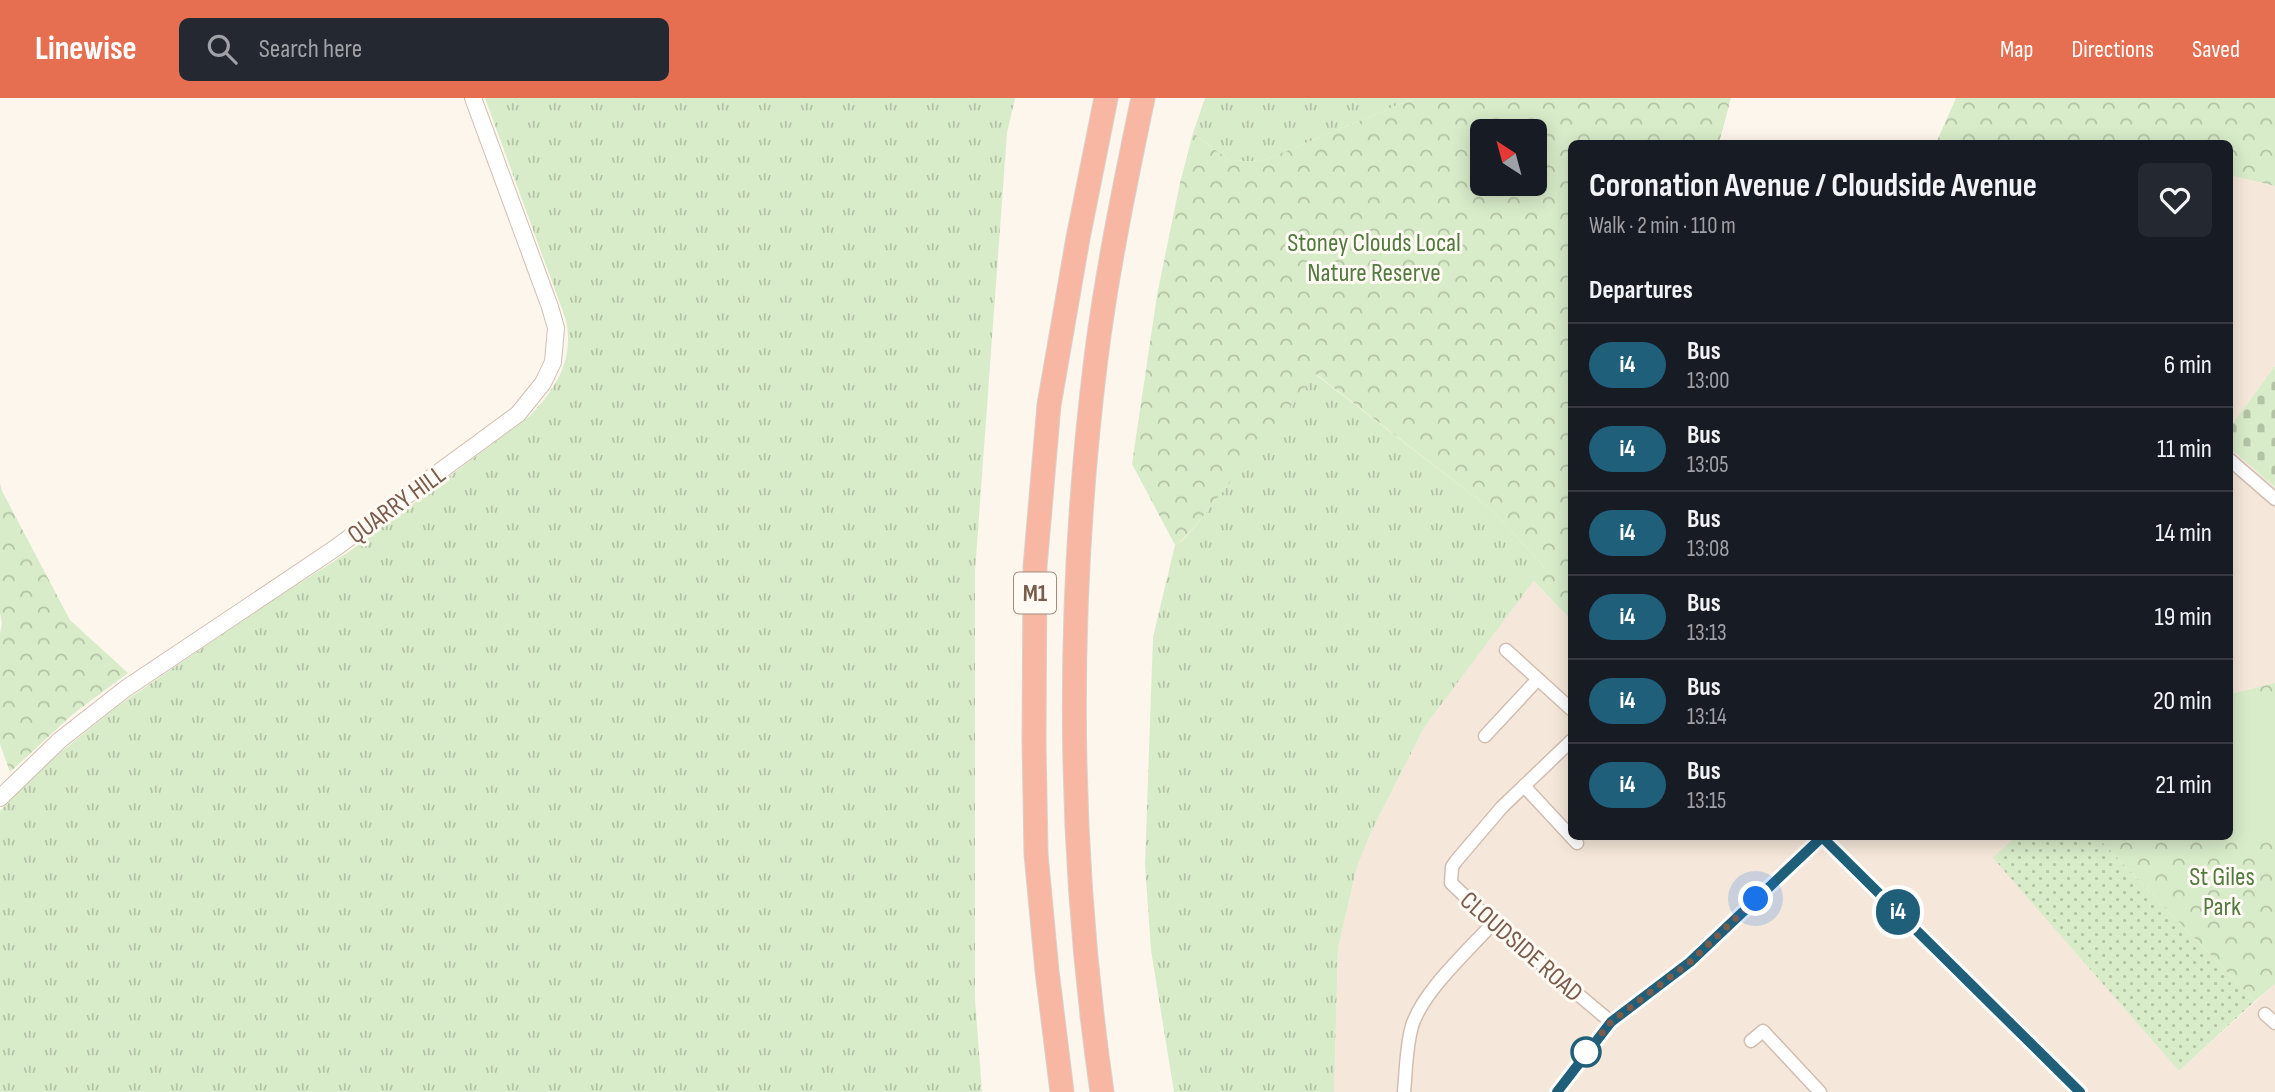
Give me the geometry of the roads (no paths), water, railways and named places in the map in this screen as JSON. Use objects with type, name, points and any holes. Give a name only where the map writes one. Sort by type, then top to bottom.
[{"type":"highway","name":"M1","points":[[1062,1092],[1036,854],[1035,567],[1049,405],[1106,98]]},
{"type":"highway","name":"M1","points":[[1102,1092],[1082,911],[1076,796],[1075,685],[1079,563],[1087,438],[1097,356],[1118,223],[1143,98]]},
{"type":"street","name":"QUARRY HILL","points":[[0,798],[60,740],[125,689],[334,549],[434,477],[518,414],[543,383],[553,362],[556,328],[473,98]]},
{"type":"street","points":[[2233,463],[2275,499]]},
{"type":"street","points":[[1506,650],[1568,706]]},
{"type":"street","points":[[1485,736],[1538,679]]},
{"type":"street","name":"CLOUDSIDE ROAD","points":[[1568,744],[1502,807],[1456,861],[1451,872],[1452,886],[1611,1022]]},
{"type":"street","points":[[1524,786],[1568,833]]},
{"type":"street","points":[[1557,1092],[1611,1022],[1690,962],[1820,840]]},
{"type":"street","points":[[1826,840],[2080,1092]]},
{"type":"street","points":[[1404,1092],[1411,1028],[1419,1009],[1493,923]]},
{"type":"street","points":[[2265,1014],[2275,1023]]},
{"type":"street","points":[[1751,1041],[1763,1031],[1819,1092]]},
{"type":"park label","name":"Stoney Clouds Local Nature Reserve","points":[[1374,257]]},
{"type":"park label","name":"St Giles Park","points":[[2222,891]]}]
